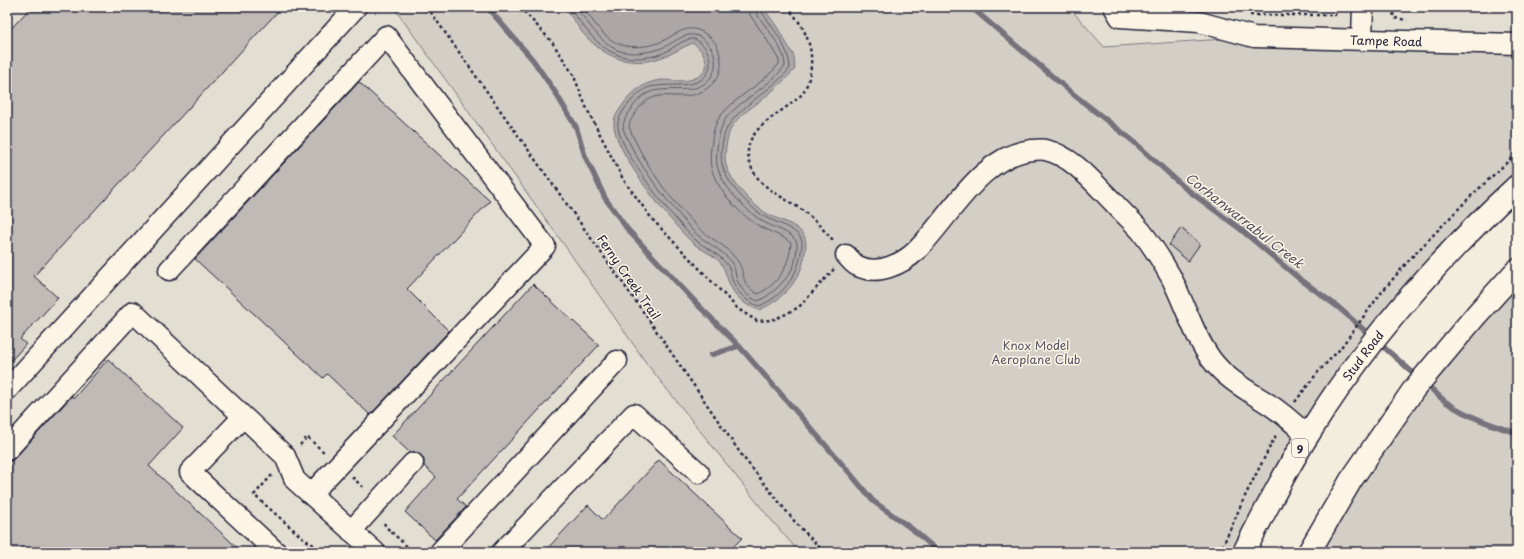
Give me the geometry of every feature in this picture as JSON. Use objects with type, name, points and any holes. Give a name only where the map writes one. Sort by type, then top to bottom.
[{"type":"highway","name":"Stud Road","points":[[1244,552],[1278,485],[1308,436],[1366,351],[1414,292],[1494,207],[1517,186]]},
{"type":"highway","points":[[1309,552],[1351,480],[1414,389],[1477,314],[1517,270]]},
{"type":"street","points":[[7,390],[356,7]]},
{"type":"street","name":"Tampe Road","points":[[1114,7],[1120,16],[1199,22],[1254,36],[1517,44]]},
{"type":"street","points":[[1362,39],[1363,7]]},
{"type":"street","points":[[169,270],[386,36],[545,246],[311,494]]},
{"type":"street","points":[[846,255],[857,266],[868,270],[882,268],[898,263],[916,250],[967,190],[1002,160],[1020,152],[1030,150],[1044,150],[1060,155],[1087,175],[1140,231],[1153,247],[1172,279],[1190,322],[1211,359],[1231,378],[1285,416],[1308,436]]},
{"type":"street","points":[[7,450],[133,312],[285,456],[294,480],[375,552]]},
{"type":"street","points":[[440,552],[617,361]]},
{"type":"street","points":[[502,552],[634,414],[699,473]]},
{"type":"street","points":[[243,417],[190,472],[276,552]]},
{"type":"street","points":[[351,531],[413,463]]},
{"type":"path","name":"Ferny Creek Trail","points":[[427,7],[644,313],[743,457],[795,522],[824,552]]},
{"type":"path","points":[[520,7],[552,42],[573,74],[587,109],[623,179],[652,219],[738,309],[757,320],[772,320],[799,307],[821,285],[846,255],[806,213],[769,190],[755,174],[749,160],[749,146],[755,132],[801,95],[809,81],[812,61],[810,45],[802,27],[787,7]]},
{"type":"path","points":[[1246,15],[1335,15],[1338,7]]},
{"type":"path","points":[[1393,7],[1394,18]]},
{"type":"path","points":[[1220,552],[1246,494],[1285,416],[1318,372],[1339,350],[1382,293],[1438,229],[1517,153]]},
{"type":"path","points":[[273,474],[254,495],[304,539],[324,552]]},
{"type":"shaded area","points":[[7,7],[392,7],[565,246],[647,364],[767,515],[799,552],[7,552]]},
{"type":"shaded area","points":[[1069,7],[1517,7],[1517,44],[1254,37],[1104,47]]},
{"type":"green space","name":"Knox Model Aeroplane Club","points":[[392,7],[1069,7],[1104,47],[1254,37],[1517,44],[1517,186],[1414,292],[1244,552],[799,552],[767,515],[647,364],[565,246]]},
{"type":"green space","points":[[1517,270],[1517,552],[1309,552],[1351,480]]},
{"type":"water","points":[[562,7],[763,7],[777,27],[794,56],[795,69],[784,81],[737,119],[730,130],[725,158],[726,165],[733,179],[748,198],[766,213],[796,227],[805,238],[806,245],[803,262],[796,279],[784,294],[768,306],[759,310],[749,306],[737,296],[731,288],[720,262],[684,235],[658,204],[632,167],[615,133],[615,117],[631,94],[640,87],[656,81],[687,80],[701,75],[705,71],[706,61],[701,51],[693,43],[667,56],[651,60],[639,62],[618,58],[598,48],[589,40]]},
{"type":"building","points":[[31,7],[282,7],[34,276],[58,298],[20,339],[26,344],[7,365],[7,33]]},
{"type":"building","points":[[359,82],[490,201],[407,289],[449,331],[370,415],[327,374],[323,378],[195,259]]},
{"type":"building","points":[[1181,228],[1200,244],[1188,261],[1169,245]]},
{"type":"building","points":[[533,284],[599,345],[457,499],[466,507],[435,540],[405,512],[436,477],[424,466],[424,460],[421,455],[415,452],[409,452],[392,436]]},
{"type":"building","points":[[108,359],[183,428],[149,466],[242,552],[7,552],[7,464],[15,458],[72,396],[74,398]]},
{"type":"building","points":[[659,460],[742,538],[728,552],[544,552],[588,505],[603,520]]},
{"type":"waterway","points":[[487,7],[533,60],[555,92],[576,127],[585,156],[605,198],[628,230],[699,306],[739,346]]},
{"type":"waterway","name":"Corhanwarrabul Creek","points":[[971,7],[1073,94],[1133,141],[1185,188],[1239,228],[1296,276],[1338,307],[1372,337]]},
{"type":"waterway","name":"Corhanwarrabul Creek","points":[[1379,343],[1419,378]]},
{"type":"waterway","points":[[711,355],[739,346],[873,501],[912,529],[939,552]]},
{"type":"waterway","name":"Corhanwarrabul Creek","points":[[1425,383],[1443,400],[1463,412],[1489,424],[1517,433]]}]
